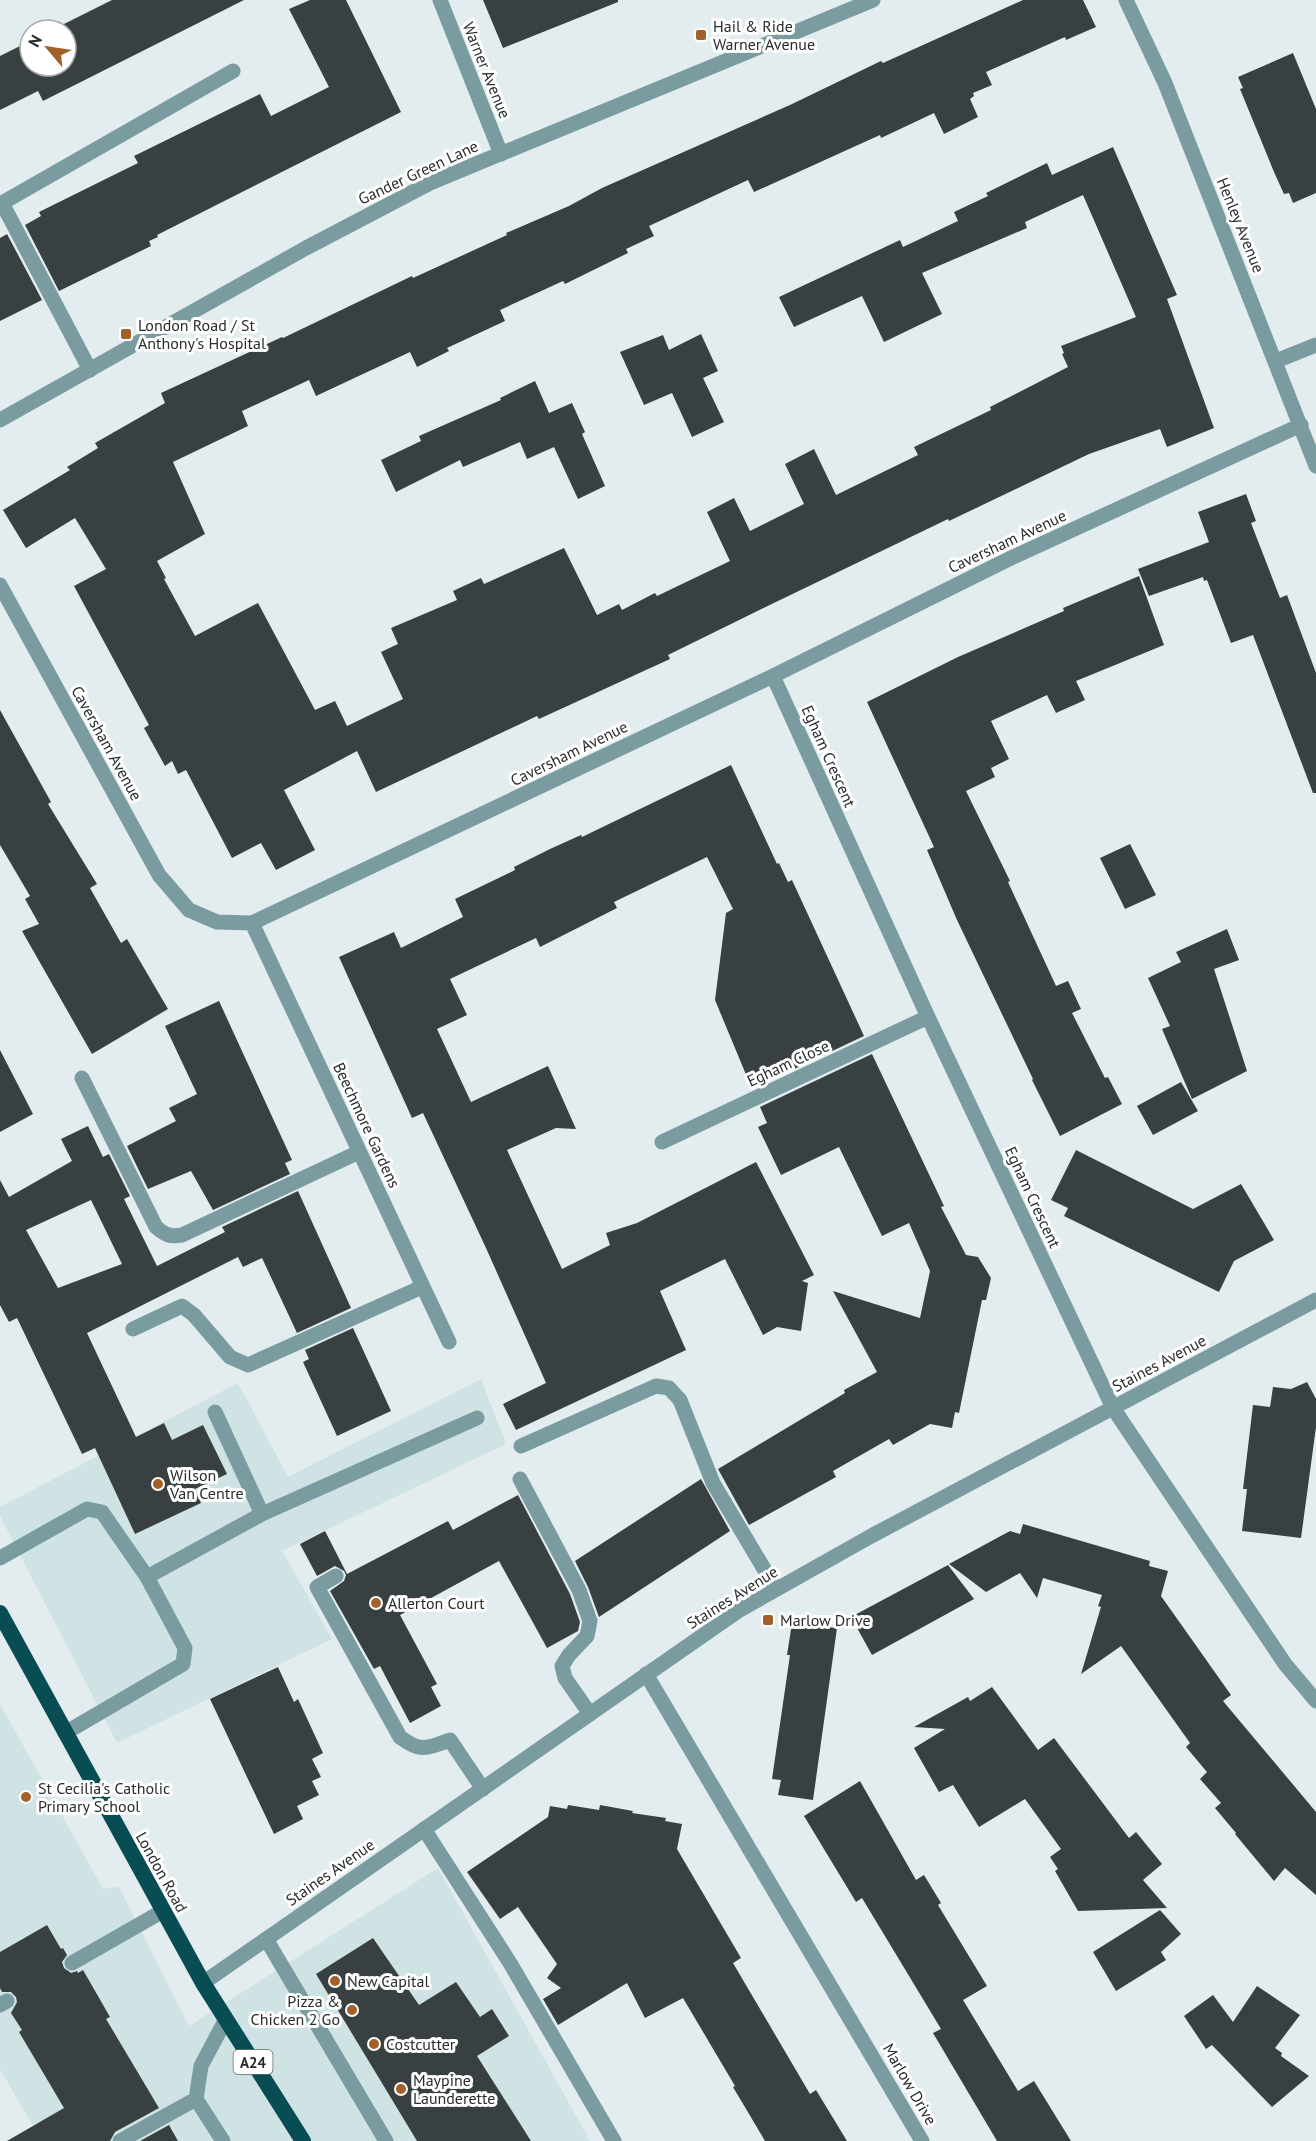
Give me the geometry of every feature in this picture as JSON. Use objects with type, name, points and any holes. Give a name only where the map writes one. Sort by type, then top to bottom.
[{"type":"highway","name":"London Road","points":[[0,1613],[203,1983],[303,2141]]},
{"type":"street","name":"Warner Avenue","points":[[440,0],[501,154]]},
{"type":"street","name":"Gander Green Lane","points":[[0,420],[395,200],[873,0]]},
{"type":"street","name":"Henley Avenue","points":[[1126,0],[1165,82],[1316,465]]},
{"type":"street","points":[[90,370],[1,203],[232,72]]},
{"type":"street","points":[[1276,361],[1316,345]]},
{"type":"street","name":"Caversham Avenue","points":[[0,585],[159,875],[189,910],[217,922],[252,923],[773,676],[1011,558],[1301,425]]},
{"type":"street","name":"Egham Crescent","points":[[773,676],[928,1017],[1113,1408],[1285,1664],[1316,1701]]},
{"type":"street","name":"Beechmore Gardens","points":[[252,923],[449,1342]]},
{"type":"street","name":"Egham Close","points":[[662,1142],[928,1017]]},
{"type":"street","points":[[82,1078],[156,1227],[163,1234],[171,1237],[182,1235],[359,1152]]},
{"type":"street","points":[[133,1329],[182,1306],[194,1316],[230,1357],[248,1365],[422,1287]]},
{"type":"street","name":"Staines Avenue","points":[[203,1983],[738,1611],[1316,1300]]},
{"type":"street","points":[[521,1446],[656,1386],[669,1388],[680,1400],[712,1483],[776,1589]]},
{"type":"street","points":[[215,1412],[262,1514]]},
{"type":"street","points":[[147,1577],[262,1514],[477,1418]]},
{"type":"street","points":[[520,1479],[579,1590],[590,1621],[587,1636],[562,1666],[565,1678],[590,1714]]},
{"type":"street","points":[[0,1558],[87,1509],[102,1512],[147,1577],[185,1648],[183,1664],[65,1733]]},
{"type":"street","points":[[336,1576],[317,1587],[400,1737],[412,1746],[427,1748],[450,1740],[483,1789]]},
{"type":"street","name":"Marlow Drive","points":[[646,1674],[922,2141]]},
{"type":"street","points":[[424,1829],[510,1963],[614,2141]]},
{"type":"street","points":[[72,1963],[163,1911]]},
{"type":"street","points":[[266,1939],[386,2141]]},
{"type":"street","points":[[223,2141],[196,2099],[201,2066],[226,2019]]},
{"type":"street","points":[[120,2141],[196,2099]]},
{"type":"shaded area","points":[[481,1379],[506,1444],[282,1551],[332,1639],[117,1743],[0,1516],[0,1507],[238,1383],[288,1477]]},
{"type":"shaded area","points":[[0,1704],[103,1889],[119,1887],[189,2026],[438,1868],[590,2141],[42,2141],[0,2069]]},
{"type":"building","points":[[112,0],[244,0],[43,101],[38,91],[0,110],[0,56],[18,47],[18,78],[78,78],[78,18],[76,18]]},
{"type":"building","points":[[310,0],[346,0],[401,112],[157,235],[158,237],[149,241],[151,246],[59,291],[25,225],[41,216],[39,212],[138,163],[134,156],[260,94],[271,116],[329,87],[289,9]]},
{"type":"building","points":[[483,0],[618,0],[618,2],[503,48]]},
{"type":"building","points":[[1023,0],[1083,0],[1096,27],[1066,40],[1065,37],[986,72],[992,85],[973,93],[974,96],[970,99],[978,117],[944,134],[934,113],[754,192],[748,180],[649,226],[654,236],[626,249],[628,253],[565,284],[563,281],[500,310],[505,321],[447,348],[449,351],[417,367],[410,352],[316,396],[309,380],[242,411],[248,426],[173,462],[205,534],[157,561],[166,578],[164,579],[195,636],[258,603],[315,710],[335,701],[347,726],[403,699],[381,652],[398,644],[391,628],[457,600],[453,591],[481,578],[484,584],[564,548],[597,615],[619,604],[622,610],[655,593],[657,596],[730,561],[707,512],[734,498],[750,531],[804,504],[785,464],[814,449],[836,495],[918,455],[914,447],[991,410],[990,407],[1068,367],[1061,346],[1136,317],[1083,195],[1025,222],[1027,228],[922,273],[942,314],[884,342],[862,296],[794,327],[779,297],[900,240],[903,247],[958,221],[954,212],[988,196],[986,193],[1047,163],[1052,175],[1113,147],[1177,295],[1167,299],[1214,428],[1167,447],[1160,429],[1089,454],[778,601],[668,655],[670,659],[539,719],[537,716],[376,792],[357,751],[284,790],[315,850],[276,870],[261,843],[232,858],[186,770],[178,774],[172,761],[165,766],[144,728],[149,725],[74,586],[106,569],[75,518],[26,548],[3,510],[70,470],[67,467],[98,448],[95,443],[165,403],[161,393],[412,276],[413,278],[507,235],[506,233],[569,206],[602,188],[790,105],[881,61],[883,63]]},
{"type":"building","points":[[1293,53],[1316,109],[1316,193],[1293,203],[1289,193],[1284,194],[1274,172],[1240,89],[1243,88],[1238,77]]},
{"type":"building","points":[[7,234],[42,300],[0,321],[0,238]]},
{"type":"building","points":[[701,334],[718,371],[703,378],[724,422],[692,437],[672,393],[644,405],[620,352],[663,335],[669,350]]},
{"type":"building","points":[[535,381],[549,413],[572,403],[585,432],[582,434],[605,486],[578,499],[554,447],[527,459],[520,442],[463,467],[460,460],[396,492],[381,460],[421,441],[419,436],[501,400],[500,398]]},
{"type":"building","points":[[1246,494],[1256,521],[1251,523],[1280,598],[1287,595],[1316,673],[1316,793],[1313,793],[1253,635],[1231,643],[1207,580],[1204,581],[1203,577],[1149,596],[1138,569],[1209,542],[1198,512]]},
{"type":"building","points":[[1139,576],[1164,645],[1076,681],[1085,700],[1056,713],[1047,695],[991,721],[1009,759],[991,768],[995,777],[966,791],[1010,881],[1008,882],[1056,986],[1068,981],[1081,1009],[1072,1013],[1105,1078],[1108,1077],[1122,1104],[1060,1136],[957,920],[927,850],[934,847],[867,702],[958,657],[1064,611],[1063,608]]},
{"type":"building","points":[[0,710],[51,802],[48,804],[97,884],[90,888],[121,943],[127,939],[168,1009],[92,1054],[22,931],[39,924],[25,899],[30,896],[0,845]]},
{"type":"building","points":[[731,765],[777,864],[779,863],[788,882],[792,880],[864,1036],[752,1089],[715,1000],[726,913],[733,909],[707,857],[614,902],[617,908],[540,947],[536,938],[450,979],[467,1015],[437,1029],[471,1102],[548,1066],[576,1129],[556,1128],[507,1150],[562,1269],[610,1245],[606,1233],[637,1223],[756,1162],[814,1275],[802,1281],[808,1283],[801,1331],[777,1327],[763,1335],[725,1259],[660,1291],[686,1350],[516,1430],[503,1404],[546,1383],[423,1113],[412,1118],[339,957],[394,932],[401,948],[463,917],[455,899],[515,870],[514,867],[550,849],[581,835],[582,837]]},
{"type":"building","points":[[1130,844],[1156,895],[1125,909],[1100,858]]},
{"type":"building","points":[[1227,929],[1239,960],[1214,969],[1247,1071],[1192,1099],[1162,1029],[1170,1026],[1148,978],[1181,962],[1176,952]]},
{"type":"building","points":[[219,1001],[292,1160],[285,1163],[290,1174],[213,1210],[191,1171],[148,1189],[127,1146],[176,1121],[169,1108],[197,1094],[165,1026]]},
{"type":"building","points":[[0,1050],[33,1114],[0,1132]]},
{"type":"building","points":[[872,1054],[944,1206],[941,1207],[966,1255],[978,1257],[991,1278],[986,1300],[982,1300],[959,1413],[955,1412],[952,1428],[930,1424],[893,1445],[889,1439],[833,1471],[836,1477],[749,1525],[718,1469],[845,1393],[844,1390],[877,1372],[833,1291],[920,1318],[930,1271],[909,1223],[882,1236],[839,1147],[781,1175],[758,1127],[767,1123],[760,1107]]},
{"type":"building","points":[[1181,1082],[1198,1111],[1153,1135],[1137,1106]]},
{"type":"building","points":[[88,1126],[103,1157],[109,1154],[130,1196],[124,1199],[157,1266],[225,1232],[222,1227],[298,1191],[351,1308],[297,1333],[262,1258],[243,1267],[238,1257],[87,1333],[136,1437],[164,1423],[172,1440],[203,1425],[227,1474],[195,1489],[201,1503],[135,1534],[95,1448],[82,1454],[17,1318],[9,1322],[0,1305],[0,1180],[9,1197],[72,1161],[61,1139]],"holes":[[[91,1200],[122,1264],[58,1288],[26,1230]]]},
{"type":"building","points":[[1076,1150],[1193,1209],[1241,1184],[1274,1240],[1234,1261],[1219,1292],[1064,1216],[1068,1208],[1051,1200]]},
{"type":"building","points":[[353,1328],[391,1411],[337,1436],[303,1362],[309,1359],[305,1350]]},
{"type":"building","points":[[1307,1382],[1316,1399],[1316,1427],[1301,1538],[1242,1531],[1247,1489],[1243,1489],[1253,1405],[1270,1407],[1273,1387],[1291,1389]]},
{"type":"building","points":[[701,1479],[730,1531],[599,1617],[575,1561]]},
{"type":"building","name":"Allerton Court","points":[[518,1495],[570,1594],[580,1622],[578,1631],[547,1648],[499,1561],[400,1615],[437,1684],[431,1687],[441,1706],[410,1723],[380,1666],[374,1669],[330,1591],[344,1581],[346,1575],[344,1571],[335,1566],[317,1576],[300,1544],[325,1531],[347,1574],[448,1521],[453,1530]]},
{"type":"building","points":[[1023,1524],[1150,1561],[1149,1566],[1168,1571],[1161,1596],[1231,1695],[1223,1701],[1316,1812],[1316,1895],[1285,1868],[1274,1881],[1235,1834],[1215,1808],[1221,1803],[1200,1779],[1207,1772],[1186,1747],[1190,1743],[1121,1646],[1081,1674],[1101,1607],[1098,1606],[1102,1595],[1043,1578],[1037,1598],[1020,1573],[986,1592],[949,1564],[1010,1531],[1020,1534]]},
{"type":"building","points":[[948,1565],[974,1599],[872,1655],[851,1617]]},
{"type":"building","points":[[792,1623],[837,1628],[813,1800],[778,1795],[781,1780],[772,1779],[790,1655],[787,1655]]},
{"type":"building","points":[[278,1667],[294,1702],[298,1699],[323,1753],[312,1759],[321,1777],[312,1781],[319,1795],[297,1806],[303,1819],[274,1834],[210,1699]]},
{"type":"building","points":[[992,1687],[1038,1750],[1054,1738],[1129,1838],[1136,1832],[1162,1864],[1143,1880],[1167,1908],[1078,1911],[1055,1871],[1058,1869],[1050,1857],[1061,1849],[1025,1799],[979,1827],[953,1785],[939,1792],[914,1748],[945,1729],[914,1727],[968,1697],[970,1701]]},
{"type":"building","points":[[860,1781],[916,1880],[924,1875],[941,1903],[938,1905],[987,1986],[963,2000],[1018,2091],[1034,2081],[1071,2141],[997,2141],[933,2033],[941,2029],[862,1898],[856,1902],[804,1816]]},
{"type":"building","points":[[568,1805],[599,1810],[600,1805],[666,1818],[665,1821],[682,1824],[677,1849],[741,1958],[733,1963],[810,2094],[816,2090],[847,2141],[765,2141],[683,1998],[645,2018],[627,1983],[558,2025],[543,1999],[561,1988],[547,1978],[557,1964],[518,1907],[500,1919],[467,1872],[548,1817],[550,1806],[567,1809]]},
{"type":"building","points":[[1160,1910],[1181,1934],[1161,1952],[1166,1960],[1116,1991],[1093,1952]]},
{"type":"building","points":[[47,1925],[67,1955],[62,1962],[64,1968],[71,1973],[83,1970],[110,2017],[106,2019],[159,2108],[115,2132],[110,2141],[7,2141],[64,2108],[19,2032],[22,2030],[11,2013],[17,2002],[16,1997],[11,1992],[2,1992],[0,1988],[0,1952]]},
{"type":"building","points":[[373,1938],[419,2005],[456,1982],[480,2017],[492,2009],[509,2036],[477,2056],[531,2141],[417,2141],[316,1974]]},
{"type":"building","points":[[1257,1986],[1300,2015],[1275,2048],[1282,2053],[1281,2056],[1309,2076],[1272,2107],[1212,2045],[1206,2049],[1184,2016],[1213,1995],[1233,2022]]},
{"type":"building","points":[[169,2125],[178,2141],[140,2141]]},
{"type":"place","name":"Hail & Ride Warner Avenue","points":[[701,35]]},
{"type":"place","name":"London Road / St Anthony's Hospital","points":[[126,334]]},
{"type":"place","name":"Wilson Van Centre","points":[[158,1484]]},
{"type":"place","name":"Allerton Court","points":[[376,1603]]},
{"type":"place","name":"Marlow Drive","points":[[768,1620]]},
{"type":"place","name":"St Cecilia's Catholic Primary School","points":[[26,1797]]},
{"type":"place","name":"New Capital","points":[[335,1981]]},
{"type":"place","name":"Pizza & Chicken 2 Go","points":[[352,2010]]},
{"type":"place","name":"Costcutter","points":[[374,2044]]},
{"type":"place","name":"Maypine Launderette","points":[[401,2089]]}]
